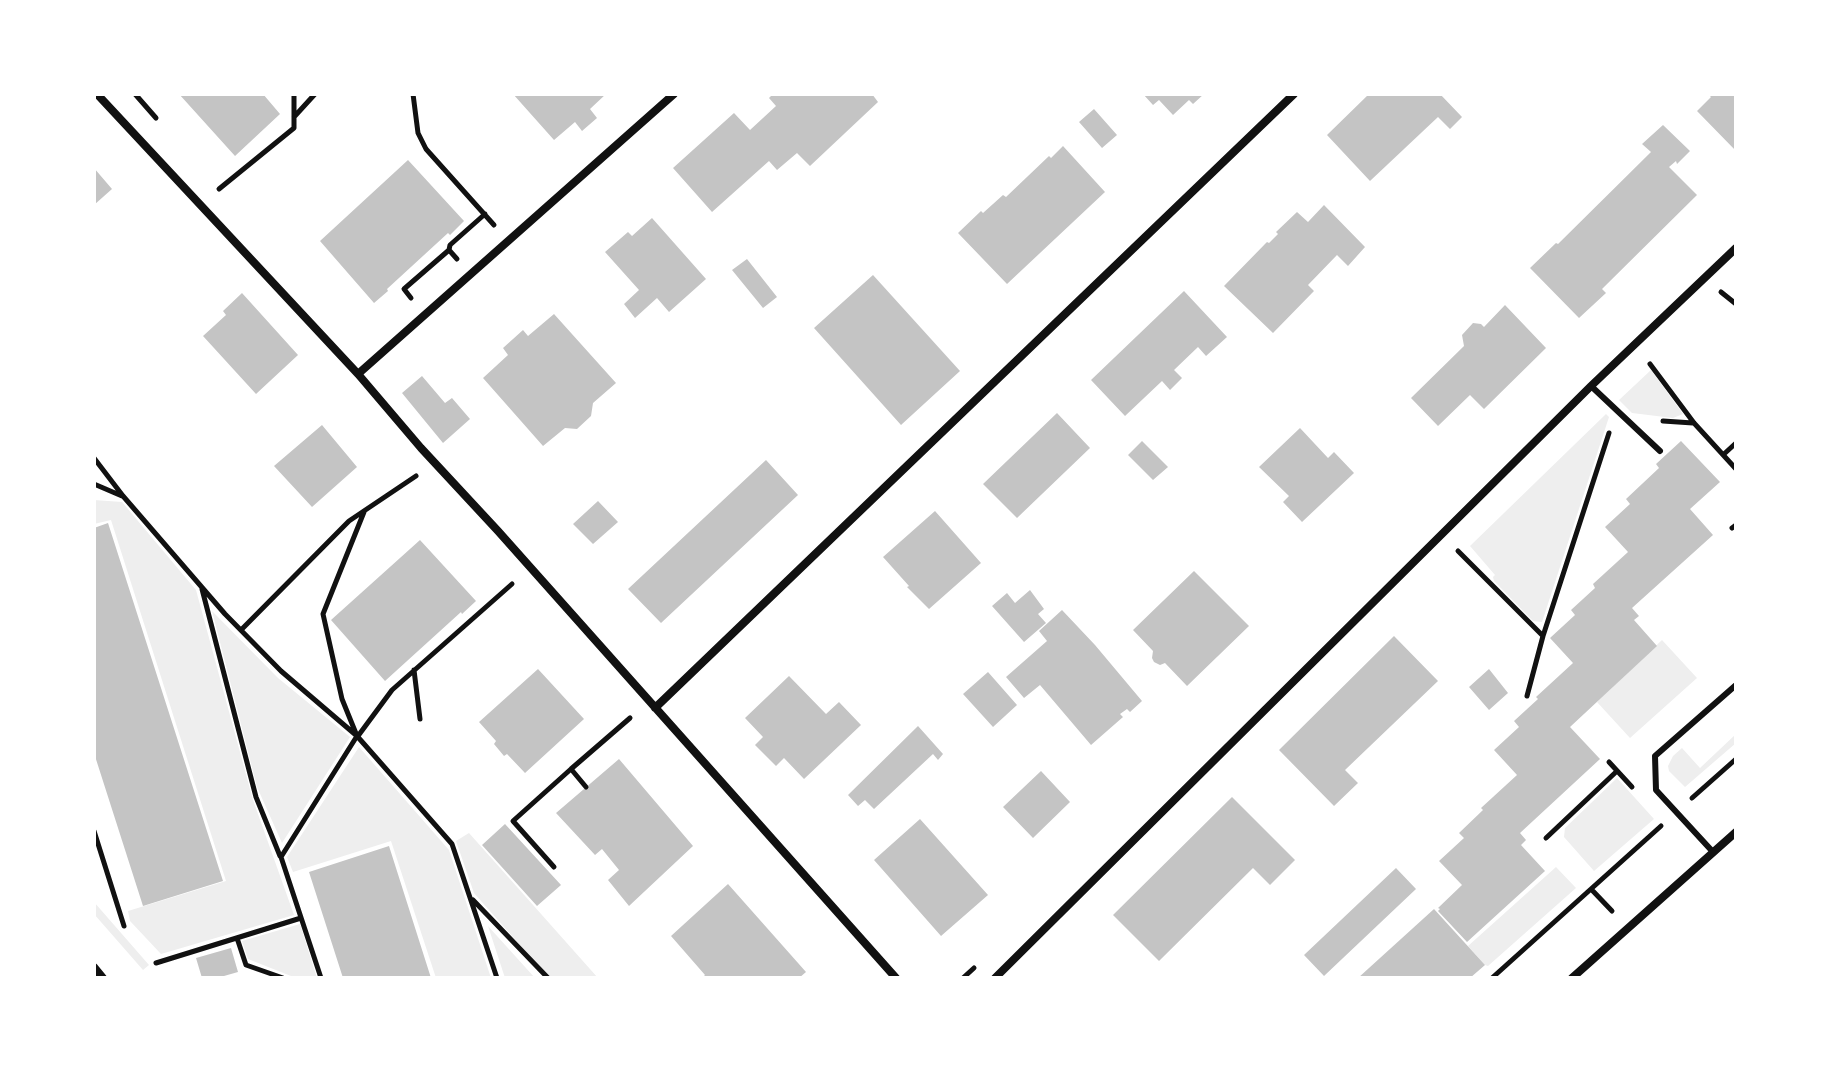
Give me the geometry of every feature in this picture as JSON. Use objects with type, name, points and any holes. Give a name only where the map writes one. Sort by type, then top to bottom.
[{"type":"street","points":[[97,94],[358,374],[896,978]]},
{"type":"street","points":[[358,374],[674,94]]},
{"type":"street","points":[[655,708],[1294,94]]},
{"type":"street","points":[[995,978],[1591,386],[1736,248]]},
{"type":"street","points":[[1572,978],[1736,832]]},
{"type":"street","points":[[94,967],[103,978]]},
{"type":"lane","points":[[1591,386],[1660,451]]},
{"type":"lane","points":[[1713,852],[1656,790],[1655,756],[1736,685]]},
{"type":"path","points":[[218,190],[294,128],[294,94]]},
{"type":"path","points":[[294,118],[315,94]]},
{"type":"path","points":[[413,94],[418,133],[426,149],[508,240]]},
{"type":"path","points":[[414,301],[404,289],[485,214]]},
{"type":"path","points":[[449,250],[459,262]]},
{"type":"path","points":[[1720,292],[1736,304]]},
{"type":"path","points":[[1650,364],[1694,423],[1736,469]]},
{"type":"path","points":[[1527,696],[1543,636],[1617,410]]},
{"type":"path","points":[[1724,454],[1736,443]]},
{"type":"path","points":[[94,458],[123,496],[241,630],[281,671],[357,736],[452,844],[497,978]]},
{"type":"path","points":[[241,630],[349,521],[416,476]]},
{"type":"path","points":[[94,484],[123,496]]},
{"type":"path","points":[[357,736],[342,699],[323,614],[364,512]]},
{"type":"path","points":[[1458,550],[1543,636]]},
{"type":"path","points":[[281,857],[357,736],[392,690],[512,584]]},
{"type":"path","points":[[200,585],[256,797],[281,857],[321,978]]},
{"type":"path","points":[[414,670],[420,719]]},
{"type":"path","points":[[554,867],[513,821],[630,718]]},
{"type":"path","points":[[1492,978],[1736,759]]},
{"type":"path","points":[[571,769],[586,787]]},
{"type":"path","points":[[1546,838],[1617,771]]},
{"type":"path","points":[[94,831],[124,926]]},
{"type":"path","points":[[1591,889],[1614,913]]},
{"type":"path","points":[[470,896],[548,978]]},
{"type":"path","points":[[156,963],[301,918]]},
{"type":"path","points":[[237,938],[246,965],[283,978]]},
{"type":"shaded area","points":[[1651,370],[1683,414],[1673,418],[1632,413],[1619,400]]},
{"type":"shaded area","points":[[1606,414],[1609,417],[1542,622],[1533,621],[1494,581],[1495,575],[1470,546]]},
{"type":"shaded area","points":[[94,500],[122,502],[196,590],[253,800],[294,915],[161,954],[130,921],[128,911],[226,881],[111,520],[94,524]]},
{"type":"shaded area","points":[[212,611],[278,678],[350,737],[282,843],[257,787]]},
{"type":"shaded area","points":[[1662,640],[1697,678],[1630,738],[1597,702]]},
{"type":"shaded area","points":[[1736,734],[1736,743],[1685,787],[1669,771],[1673,756],[1682,748],[1700,768]]},
{"type":"shaded area","points":[[359,747],[449,850],[491,978],[436,978],[391,841],[293,872],[287,857]]},
{"type":"shaded area","points":[[1617,778],[1654,819],[1594,871],[1564,837],[1565,828]]},
{"type":"shaded area","points":[[469,833],[598,978],[549,978],[474,893],[456,841]]},
{"type":"shaded area","points":[[1556,867],[1576,888],[1488,966],[1485,965],[1468,946]]},
{"type":"shaded area","points":[[94,902],[149,965],[143,970],[94,914]]},
{"type":"shaded area","points":[[300,924],[317,978],[296,978],[248,959],[242,941]]},
{"type":"shaded area","points":[[488,926],[535,978],[505,978]]},
{"type":"building","points":[[179,94],[263,94],[280,114],[235,156]]},
{"type":"building","points":[[513,94],[606,94],[590,109],[597,118],[582,131],[575,122],[554,140]]},
{"type":"building","points":[[773,94],[872,94],[878,102],[810,166],[797,153],[777,170],[769,161],[712,212],[673,168],[734,113],[750,130],[776,106],[769,98]]},
{"type":"building","points":[[1143,94],[1204,94],[1193,104],[1189,100],[1173,115],[1159,100],[1153,105]]},
{"type":"building","points":[[1369,94],[1440,94],[1462,117],[1450,129],[1438,117],[1370,181],[1327,135]]},
{"type":"building","points":[[1708,94],[1736,94],[1736,151],[1697,111],[1711,97]]},
{"type":"building","points":[[1094,109],[1117,135],[1102,148],[1079,122]]},
{"type":"building","points":[[1663,125],[1690,151],[1677,164],[1676,161],[1669,167],[1697,195],[1602,289],[1606,293],[1579,318],[1530,268],[1651,152],[1642,144]]},
{"type":"building","points":[[1063,146],[1105,192],[1007,284],[958,233],[981,211],[983,213],[1003,195],[1006,197]]},
{"type":"building","points":[[408,160],[464,221],[374,303],[320,241]]},
{"type":"building","points":[[94,168],[112,189],[94,205]]},
{"type":"building","points":[[1324,205],[1365,247],[1348,266],[1337,255],[1308,285],[1314,291],[1273,333],[1224,286],[1297,212],[1308,222]]},
{"type":"building","points":[[652,218],[706,279],[669,312],[657,298],[635,318],[624,304],[639,290],[605,252],[628,232],[632,236]]},
{"type":"building","points":[[747,259],[777,297],[763,308],[732,270]]},
{"type":"building","points":[[873,275],[960,371],[901,425],[814,328]]},
{"type":"building","points":[[1184,291],[1227,337],[1206,356],[1198,347],[1174,370],[1182,378],[1170,390],[1162,381],[1125,416],[1091,380]]},
{"type":"building","points":[[242,293],[298,355],[256,394],[203,336],[226,315],[223,311]]},
{"type":"building","points":[[1505,305],[1546,348],[1484,409],[1470,395],[1438,426],[1411,398],[1464,346],[1462,335],[1473,323],[1484,327]]},
{"type":"building","points":[[554,314],[616,383],[593,403],[591,416],[577,429],[565,428],[543,446],[483,378],[508,355],[503,348],[523,330],[528,336]]},
{"type":"building","points":[[422,376],[445,403],[452,398],[470,419],[443,443],[402,393]]},
{"type":"building","points":[[1057,413],[1090,448],[1017,518],[983,484]]},
{"type":"building","points":[[322,425],[357,467],[312,507],[274,466]]},
{"type":"building","points":[[1300,428],[1328,458],[1334,452],[1354,473],[1302,522],[1283,502],[1289,496],[1259,467]]},
{"type":"building","points":[[1142,441],[1168,467],[1153,480],[1128,455]]},
{"type":"building","points":[[1681,441],[1720,482],[1690,509],[1713,535],[1632,608],[1639,616],[1634,620],[1657,646],[1570,727],[1600,759],[1520,833],[1526,840],[1521,845],[1545,871],[1467,942],[1438,911],[1462,885],[1439,861],[1464,838],[1459,833],[1483,810],[1481,808],[1517,775],[1494,750],[1519,727],[1514,721],[1573,663],[1550,638],[1575,615],[1571,610],[1595,588],[1593,584],[1628,552],[1605,527],[1630,504],[1626,499],[1659,468],[1656,464]]},
{"type":"building","points":[[766,460],[798,495],[661,623],[628,589]]},
{"type":"building","points":[[598,501],[618,522],[593,544],[573,524]]},
{"type":"building","points":[[935,511],[981,563],[929,609],[883,557]]},
{"type":"building","points":[[108,523],[223,881],[143,906],[94,753],[94,528]]},
{"type":"building","points":[[420,540],[476,601],[385,681],[331,620]]},
{"type":"building","points":[[1194,571],[1249,626],[1187,686],[1165,663],[1160,665],[1154,662],[1153,651],[1133,630]]},
{"type":"building","points":[[1030,590],[1044,609],[1038,614],[1046,623],[1024,642],[992,606],[1007,593],[1015,603]]},
{"type":"building","points":[[1062,610],[1142,701],[1130,712],[1127,709],[1120,714],[1123,717],[1091,745],[1040,685],[1024,698],[1006,677],[1047,641],[1039,631]]},
{"type":"building","points":[[1394,636],[1438,681],[1345,770],[1358,783],[1334,806],[1279,750]]},
{"type":"building","points":[[538,669],[584,719],[525,773],[507,754],[504,756],[494,744],[496,741],[479,722]]},
{"type":"building","points":[[1489,669],[1508,693],[1489,710],[1469,687]]},
{"type":"building","points":[[988,672],[1017,705],[993,727],[963,694]]},
{"type":"building","points":[[789,676],[826,714],[839,702],[861,725],[804,779],[784,758],[776,766],[755,745],[763,737],[745,718]]},
{"type":"building","points":[[918,726],[943,754],[938,760],[933,754],[874,809],[865,800],[858,806],[848,795]]},
{"type":"building","points":[[619,759],[693,846],[629,906],[608,880],[619,870],[602,849],[595,855],[556,813]]},
{"type":"building","points":[[1041,771],[1070,802],[1033,838],[1003,807]]},
{"type":"building","points":[[1232,797],[1295,860],[1270,885],[1253,868],[1159,961],[1113,915]]},
{"type":"building","points":[[920,819],[988,895],[941,936],[874,860]]},
{"type":"building","points":[[505,824],[561,885],[537,906],[482,845]]},
{"type":"building","points":[[389,846],[431,978],[343,978],[309,872]]},
{"type":"building","points":[[1396,868],[1416,889],[1324,976],[1304,955]]},
{"type":"building","points":[[728,884],[806,972],[799,978],[702,978],[705,975],[671,936]]},
{"type":"building","points":[[1434,909],[1485,965],[1470,978],[1358,978]]},
{"type":"building","points":[[231,948],[238,972],[217,978],[202,978],[196,958]]}]
